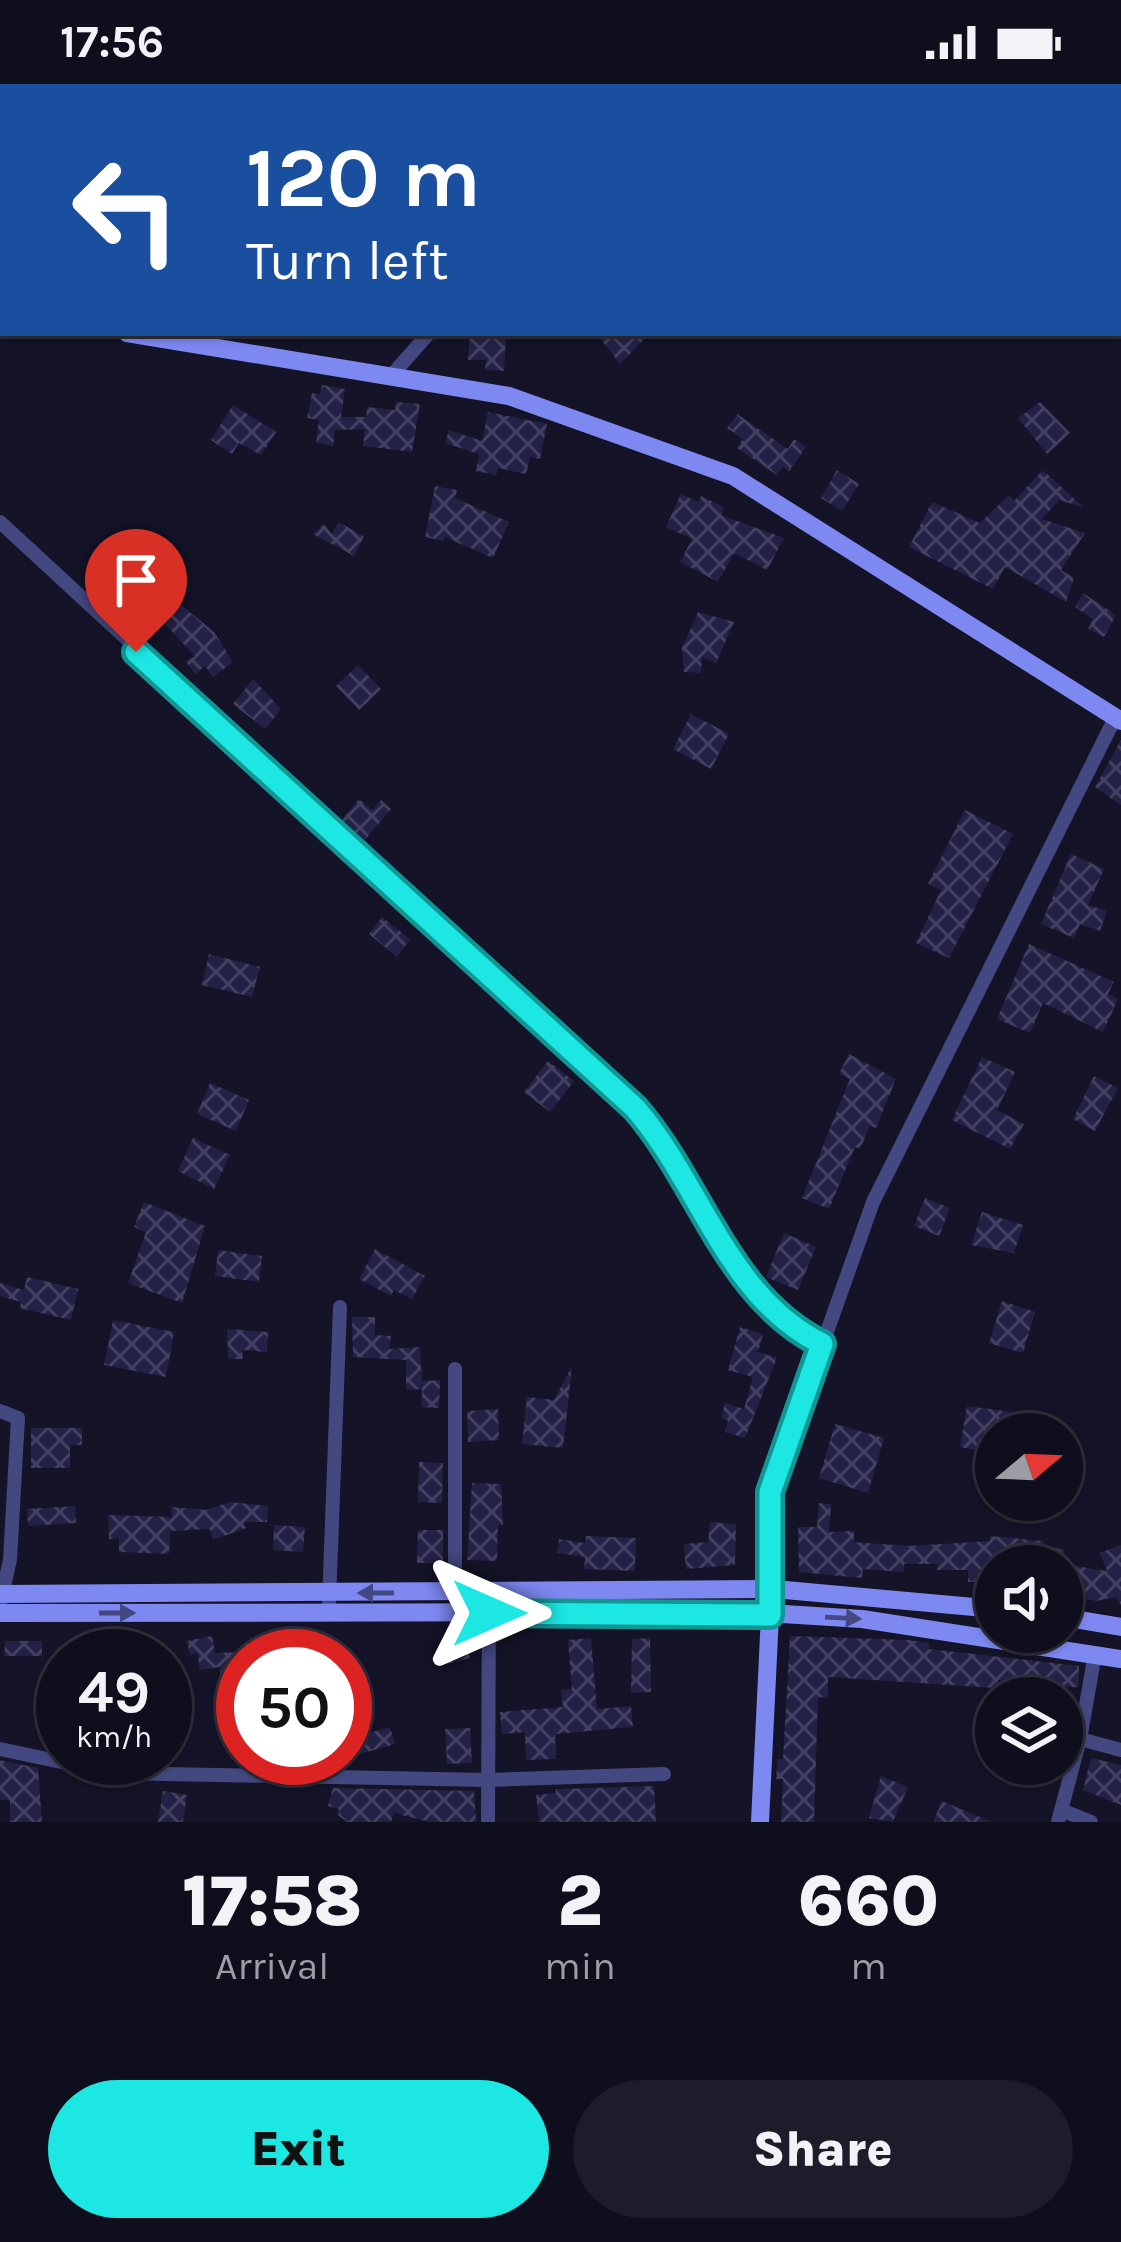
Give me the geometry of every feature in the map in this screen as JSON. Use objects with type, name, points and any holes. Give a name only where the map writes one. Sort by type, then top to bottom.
[{"type":"main road","points":[[145,336],[508,396],[733,476],[1118,720]]},
{"type":"main road","points":[[329,1603],[454,1593],[489,1603],[774,1589],[975,1607]]},
{"type":"main road","points":[[1,1601],[489,1603],[862,1619],[1121,1659]]},
{"type":"main road","points":[[760,1822],[770,1615]]},
{"type":"main road","points":[[1083,1621],[1121,1627]]},
{"type":"street","points":[[391,376],[426,336]]},
{"type":"street","points":[[0,522],[635,1108],[666,1143],[748,1286],[794,1330],[822,1344]]},
{"type":"street","points":[[770,1615],[774,1589],[770,1492],[873,1202],[1118,720]]},
{"type":"street","points":[[329,1603],[340,1307]]},
{"type":"street","points":[[454,1593],[455,1369]]},
{"type":"street","points":[[0,1411],[18,1418],[10,1561],[1,1601]]},
{"type":"street","points":[[488,1822],[489,1603]]},
{"type":"street","points":[[1083,1721],[1095,1654]]},
{"type":"street","points":[[1083,1739],[1121,1750]]},
{"type":"street","points":[[0,1749],[114,1773],[488,1780],[664,1774]]},
{"type":"street","points":[[1068,1785],[1060,1816],[1091,1822]]},
{"type":"building","points":[[470,336],[506,336],[504,371],[485,370],[486,360],[468,360]]},
{"type":"building","points":[[598,336],[647,336],[620,364]]},
{"type":"building","points":[[322,385],[345,389],[341,417],[366,417],[367,407],[395,410],[396,402],[420,404],[412,452],[363,446],[365,429],[335,430],[333,446],[316,443],[319,420],[307,418],[312,393],[320,395]]},
{"type":"building","points":[[1040,402],[1070,433],[1047,454],[1018,418]]},
{"type":"building","points":[[233,405],[276,432],[261,455],[239,443],[232,454],[211,440]]},
{"type":"building","points":[[488,412],[547,424],[540,459],[530,457],[526,474],[498,468],[496,475],[476,471],[479,454],[445,443],[449,430],[482,441]]},
{"type":"building","points":[[737,414],[788,449],[794,439],[806,447],[789,471],[783,467],[777,475],[737,448],[743,439],[727,428]]},
{"type":"building","points":[[837,470],[859,484],[842,511],[821,498]]},
{"type":"building","points":[[1043,470],[1084,508],[1059,500],[1042,519],[1085,533],[1061,570],[1074,578],[1066,602],[1005,567],[993,589],[909,547],[932,502],[980,523],[1009,495],[1014,501]]},
{"type":"building","points":[[435,486],[457,490],[455,498],[509,522],[493,558],[445,537],[444,541],[425,537]]},
{"type":"building","points":[[681,494],[698,502],[701,496],[724,507],[721,515],[784,538],[767,570],[734,553],[718,582],[680,562],[692,539],[666,527]]},
{"type":"building","points":[[338,522],[364,536],[354,556],[313,534],[324,524],[332,534]]},
{"type":"building","points":[[134,558],[154,575],[150,579],[214,632],[233,662],[213,677],[205,666],[195,674],[186,662],[195,656],[160,619],[154,627],[136,613],[110,585]]},
{"type":"building","points":[[1083,593],[1116,615],[1104,637],[1088,629],[1093,619],[1075,607]]},
{"type":"building","points":[[698,612],[734,622],[716,663],[702,657],[701,673],[684,672],[682,648]]},
{"type":"building","points":[[358,665],[381,689],[359,710],[336,686]]},
{"type":"building","points":[[253,679],[281,709],[265,729],[233,704]]},
{"type":"building","points":[[691,714],[729,734],[711,769],[673,749]]},
{"type":"building","points":[[1121,740],[1121,805],[1095,787]]},
{"type":"building","points":[[359,799],[372,810],[381,800],[391,809],[363,842],[341,821]]},
{"type":"building","points":[[965,810],[1013,834],[949,958],[916,943],[941,890],[928,884]]},
{"type":"building","points":[[1071,854],[1104,869],[1088,905],[1107,911],[1100,931],[1080,924],[1074,938],[1041,924]]},
{"type":"building","points":[[382,917],[410,939],[397,957],[369,934]]},
{"type":"building","points":[[1029,944],[1114,982],[1108,994],[1118,999],[1103,1032],[1043,1003],[1030,1033],[997,1019]]},
{"type":"building","points":[[209,954],[260,967],[252,997],[202,985]]},
{"type":"building","points":[[849,1054],[896,1079],[876,1128],[870,1126],[860,1149],[855,1147],[829,1209],[802,1198],[850,1079],[839,1074]]},
{"type":"building","points":[[982,1057],[1015,1072],[997,1110],[1024,1124],[1010,1149],[952,1120]]},
{"type":"building","points":[[548,1061],[574,1081],[550,1112],[524,1092]]},
{"type":"building","points":[[1094,1076],[1118,1088],[1095,1131],[1073,1119]]},
{"type":"building","points":[[210,1083],[249,1100],[236,1131],[197,1114]]},
{"type":"building","points":[[193,1138],[230,1155],[214,1189],[178,1171]]},
{"type":"building","points":[[925,1198],[950,1208],[939,1236],[914,1226]]},
{"type":"building","points":[[144,1202],[205,1226],[182,1303],[128,1283],[146,1232],[134,1227]]},
{"type":"building","points":[[982,1212],[1023,1225],[1014,1253],[971,1245]]},
{"type":"building","points":[[784,1233],[816,1247],[798,1290],[766,1277]]},
{"type":"building","points":[[375,1249],[425,1276],[412,1299],[394,1290],[391,1296],[359,1279]]},
{"type":"building","points":[[218,1250],[262,1256],[259,1282],[215,1276]]},
{"type":"building","points":[[27,1277],[78,1289],[71,1320],[20,1308],[21,1302],[0,1296],[0,1283],[24,1290]]},
{"type":"building","points":[[1002,1301],[1035,1312],[1023,1353],[989,1343]]},
{"type":"building","points":[[352,1317],[375,1317],[375,1335],[391,1336],[389,1349],[420,1347],[422,1381],[440,1380],[439,1408],[421,1407],[422,1389],[406,1390],[406,1360],[353,1357]]},
{"type":"building","points":[[113,1320],[174,1332],[166,1377],[104,1365]]},
{"type":"building","points":[[740,1327],[763,1334],[758,1352],[777,1358],[745,1438],[725,1432],[728,1420],[721,1418],[725,1403],[744,1409],[753,1377],[728,1370]]},
{"type":"building","points":[[227,1329],[268,1332],[267,1352],[242,1350],[243,1359],[228,1359]]},
{"type":"building","points":[[572,1366],[563,1448],[522,1444],[527,1397],[554,1400]]},
{"type":"building","points":[[967,1406],[1020,1413],[975,1413],[975,1450],[960,1447]]},
{"type":"building","points":[[498,1409],[499,1440],[468,1442],[467,1411]]},
{"type":"building","points":[[835,1424],[884,1438],[868,1493],[819,1478]]},
{"type":"building","points":[[31,1428],[82,1428],[82,1445],[70,1445],[70,1468],[31,1468]]},
{"type":"building","points":[[419,1462],[443,1463],[442,1503],[418,1502]]},
{"type":"building","points":[[472,1483],[501,1484],[503,1525],[498,1525],[497,1561],[467,1560]]},
{"type":"building","points":[[230,1502],[268,1506],[267,1522],[244,1522],[246,1528],[213,1540],[210,1529],[170,1531],[169,1554],[119,1552],[119,1538],[109,1539],[108,1515],[172,1517],[171,1507],[207,1510]]},
{"type":"building","points":[[819,1503],[831,1504],[829,1532],[854,1531],[854,1542],[909,1546],[990,1541],[990,1536],[1044,1541],[1043,1545],[975,1545],[975,1582],[968,1582],[968,1570],[937,1570],[937,1564],[904,1564],[904,1572],[863,1569],[862,1578],[799,1572],[798,1527],[817,1527]]},
{"type":"building","points":[[75,1506],[76,1523],[28,1526],[27,1509]]},
{"type":"building","points":[[710,1522],[736,1524],[735,1565],[686,1569],[684,1544],[708,1542]]},
{"type":"building","points":[[274,1525],[305,1527],[303,1552],[273,1550]]},
{"type":"building","points":[[418,1530],[443,1530],[443,1563],[417,1563]]},
{"type":"building","points":[[586,1536],[636,1538],[635,1571],[584,1569],[585,1557],[557,1553],[559,1539],[585,1543]]},
{"type":"building","points":[[1121,1545],[1121,1605],[1116,1597],[1083,1599],[1083,1567],[1107,1571],[1100,1553]]},
{"type":"building","points":[[212,1636],[216,1668],[200,1670],[197,1653],[192,1654],[192,1640]]},
{"type":"building","points":[[790,1636],[909,1640],[929,1643],[929,1649],[1079,1666],[1078,1677],[975,1677],[975,1687],[828,1677],[828,1698],[818,1697],[814,1822],[781,1822],[783,1779],[776,1779],[778,1759],[783,1759]]},
{"type":"building","points":[[591,1638],[597,1709],[631,1706],[633,1727],[555,1734],[556,1759],[526,1760],[525,1732],[502,1734],[500,1712],[563,1707],[561,1690],[572,1689],[568,1640]]},
{"type":"building","points":[[650,1638],[651,1692],[631,1693],[632,1639]]},
{"type":"building","points":[[465,1639],[470,1658],[444,1665],[438,1646]]},
{"type":"building","points":[[5,1641],[36,1641],[36,1656],[4,1656]]},
{"type":"building","points":[[390,1727],[395,1744],[372,1751],[372,1732]]},
{"type":"building","points":[[470,1728],[472,1763],[447,1764],[445,1729]]},
{"type":"building","points":[[1091,1758],[1121,1765],[1121,1805],[1083,1790]]},
{"type":"building","points":[[0,1760],[36,1768],[42,1822],[10,1822],[10,1800],[0,1800]]},
{"type":"building","points":[[881,1776],[908,1787],[893,1822],[869,1818]]},
{"type":"building","points":[[654,1786],[656,1822],[539,1822],[536,1795],[556,1793],[555,1789]]},
{"type":"building","points":[[333,1788],[474,1791],[476,1822],[430,1822],[394,1813],[391,1822],[347,1822],[338,1815],[339,1809],[328,1806]]},
{"type":"building","points":[[163,1791],[187,1795],[183,1822],[158,1822]]},
{"type":"building","points":[[942,1801],[991,1822],[933,1822]]},
{"type":"route","points":[[136,652],[635,1108],[666,1143],[748,1286],[794,1330],[822,1344],[770,1492],[774,1589],[770,1615],[489,1613]]}]
